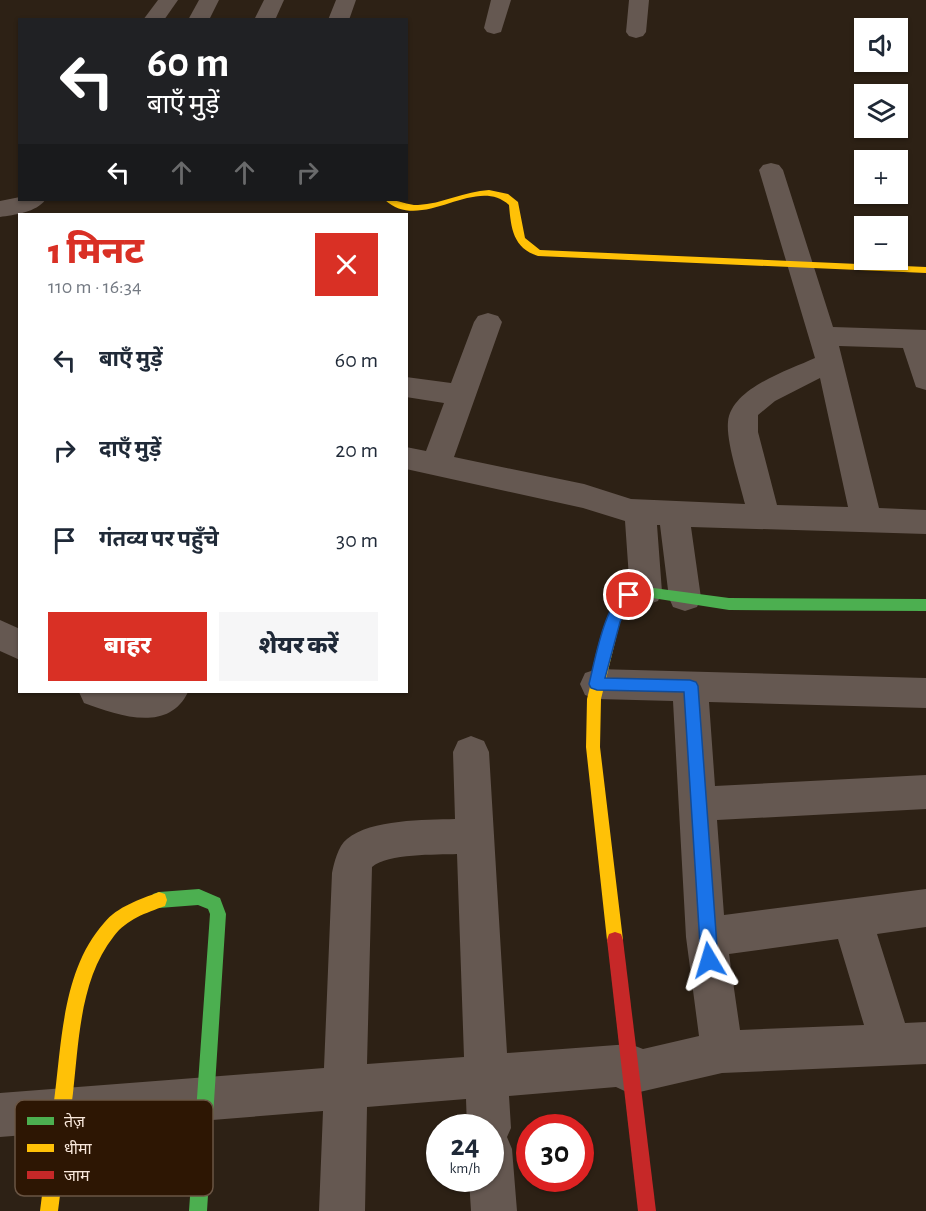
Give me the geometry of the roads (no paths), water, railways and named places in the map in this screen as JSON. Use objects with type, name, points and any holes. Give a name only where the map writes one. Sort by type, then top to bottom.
[{"type":"street","points":[[154,18],[168,0]]},
{"type":"street","points":[[199,18],[209,0]]},
{"type":"street","points":[[265,18],[274,0]]},
{"type":"street","points":[[339,18],[346,0]]},
{"type":"street","points":[[494,28],[501,0]]},
{"type":"street","points":[[636,32],[639,0]]},
{"type":"street","points":[[771,170],[826,349],[866,520]]},
{"type":"street","points":[[391,201],[394,205],[408,208],[486,194],[502,195],[510,198],[516,213],[516,235],[528,249],[538,253],[926,270]]},
{"type":"street","points":[[0,209],[12,208],[30,201]]},
{"type":"street","points":[[436,464],[488,322]]},
{"type":"street","points":[[764,517],[741,421],[751,404],[826,349],[920,339],[926,380]]},
{"type":"street","points":[[408,387],[462,395]]},
{"type":"street","points":[[408,458],[584,496],[636,511],[926,522]]},
{"type":"street","points":[[636,511],[646,592]]},
{"type":"street","points":[[674,514],[685,598]]},
{"type":"street","points":[[647,1211],[593,747],[594,699],[613,622],[622,601],[629,595],[646,592],[729,604],[926,605]]},
{"type":"street","points":[[0,634],[18,645]]},
{"type":"street","points":[[597,684],[926,693]]},
{"type":"street","points":[[690,686],[706,937],[722,1052]]},
{"type":"street","points":[[99,693],[128,704],[142,705],[159,700],[170,693]]},
{"type":"street","points":[[471,752],[488,1114]]},
{"type":"street","points":[[698,804],[926,792]]},
{"type":"street","points":[[342,1211],[351,873],[354,860],[361,851],[381,843],[475,836]]},
{"type":"street","points":[[62,1100],[78,994],[87,965],[104,935],[121,917],[136,906],[190,896],[204,897],[214,902],[218,909],[208,1099]]},
{"type":"street","points":[[706,937],[926,908]]},
{"type":"street","points":[[196,1100],[487,1076],[631,1069],[722,1052],[908,1043],[852,918]]},
{"type":"street","points":[[0,1115],[15,1114]]},
{"type":"street","points":[[493,1192],[494,1211]]},
{"type":"street","points":[[49,1211],[51,1196]]},
{"type":"street","points":[[198,1211],[199,1196]]}]
